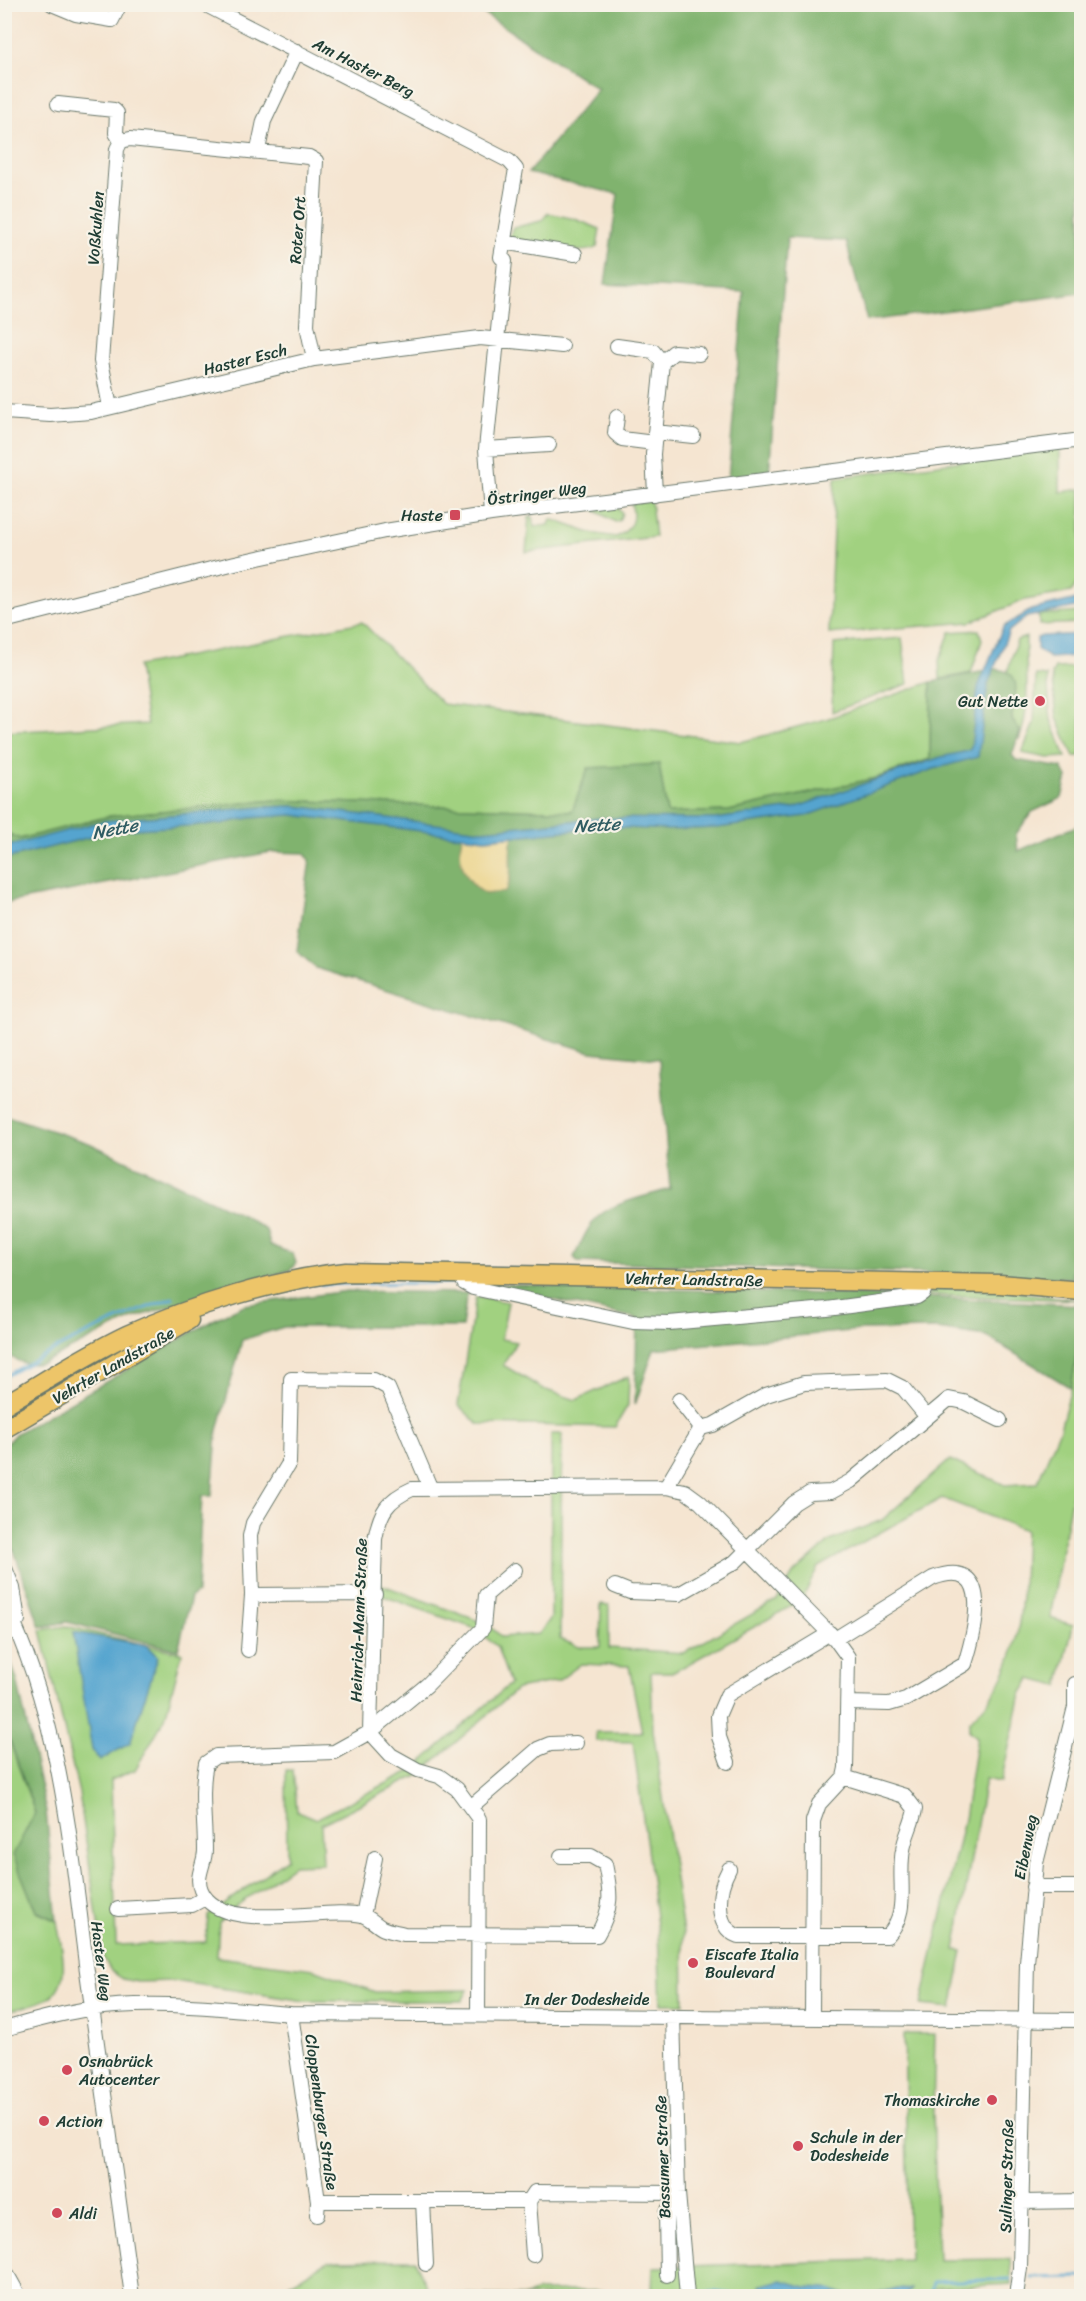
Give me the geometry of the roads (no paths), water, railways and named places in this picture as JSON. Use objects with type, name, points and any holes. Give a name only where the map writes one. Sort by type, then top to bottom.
[{"type":"main road","name":"Vehrter Landstraße","points":[[4,1405],[128,1335],[220,1301],[315,1275],[346,1272],[927,1283],[1023,1286],[1082,1291]]},
{"type":"main road","name":"Vehrter Landstraße","points":[[4,1429],[220,1301]]},
{"type":"street","points":[[52,4],[76,14],[112,20],[120,4]]},
{"type":"street","name":"Am Haster Berg","points":[[204,4],[509,160],[516,169],[503,243]]},
{"type":"street","points":[[258,150],[264,121],[297,51]]},
{"type":"street","name":"Voßkuhlen","points":[[58,104],[114,110],[117,113],[116,133],[121,141],[117,149],[101,361],[110,407]]},
{"type":"street","name":"Roter Ort","points":[[121,141],[130,139],[258,150],[309,157],[316,161],[307,326],[314,359]]},
{"type":"street","points":[[491,514],[486,449],[495,338],[505,261],[501,257],[503,243],[575,254]]},
{"type":"street","name":"Haster Esch","points":[[4,412],[50,415],[91,412],[314,359],[495,338],[528,344],[562,346]]},
{"type":"street","points":[[617,346],[653,351],[662,362]]},
{"type":"street","points":[[655,494],[654,437],[662,362],[674,352],[699,354]]},
{"type":"street","points":[[617,417],[615,433],[622,439],[693,436]]},
{"type":"street","name":"Östringer Weg","points":[[4,621],[235,563],[385,531],[491,514],[1082,440]]},
{"type":"street","points":[[486,449],[549,445]]},
{"type":"street","points":[[461,1274],[464,1284],[473,1288],[633,1322],[669,1323],[849,1306],[917,1297],[923,1293],[927,1283]]},
{"type":"street","points":[[248,1650],[252,1595],[250,1536],[253,1523],[290,1463],[291,1379],[374,1380],[388,1388],[430,1487]]},
{"type":"street","points":[[666,1488],[701,1428],[713,1425],[766,1395],[804,1383],[887,1380],[903,1388],[926,1416]]},
{"type":"street","points":[[615,1586],[630,1592],[679,1594],[735,1562],[794,1503],[810,1493],[831,1492],[852,1481],[926,1416],[949,1399],[964,1402],[1000,1420]]},
{"type":"street","points":[[679,1400],[701,1428]]},
{"type":"street","name":"Heinrich-Mann-Straße","points":[[370,1732],[375,1539],[380,1516],[388,1502],[412,1489],[430,1487],[666,1488],[685,1491],[700,1502],[832,1636],[848,1657],[849,1703],[844,1777]]},
{"type":"street","name":"Haster Weg","points":[[4,1566],[13,1588],[20,1634]]},
{"type":"street","points":[[515,1570],[486,1595],[483,1628],[427,1684],[370,1732],[334,1752],[216,1756],[206,1763],[203,1776],[206,1854],[199,1875],[200,1888],[205,1898],[225,1911],[257,1916],[363,1915],[383,1929],[404,1934],[597,1935],[612,1897],[605,1864],[591,1856],[561,1856]]},
{"type":"street","points":[[728,1762],[719,1737],[718,1716],[727,1695],[933,1578],[948,1573],[961,1575],[969,1580],[977,1592],[974,1635],[965,1664],[906,1699],[890,1704],[849,1703]]},
{"type":"street","points":[[252,1595],[375,1594]]},
{"type":"street","name":"Haster Weg","points":[[4,1603],[20,1634],[36,1682],[51,1744],[73,1862],[132,2296]]},
{"type":"street","name":"Eibenweg","points":[[1027,2020],[1027,1963],[1035,1863],[1075,1707],[1075,1684]]},
{"type":"street","points":[[370,1732],[391,1755],[418,1770],[439,1776],[457,1789],[472,1806],[479,1819],[478,2015]]},
{"type":"street","points":[[472,1806],[538,1749],[550,1744],[576,1743]]},
{"type":"street","points":[[729,1869],[722,1881],[721,1918],[728,1933],[738,1936],[814,1937],[887,1936],[896,1927],[902,1914],[903,1849],[915,1809],[905,1796],[844,1777],[819,1804],[813,1821],[814,1937],[812,2017]]},
{"type":"street","points":[[363,1915],[375,1858]]},
{"type":"street","points":[[1033,1887],[1082,1887]]},
{"type":"street","points":[[118,1909],[192,1905],[205,1898]]},
{"type":"street","name":"In der Dodesheide","points":[[4,2029],[61,2013],[92,2008],[184,2005],[291,2014],[1082,2020]]},
{"type":"street","name":"Cloppenburger Straße","points":[[291,2014],[317,2208],[423,2201]]},
{"type":"street","name":"Bassumer Straße","points":[[673,2016],[678,2193],[687,2293]]},
{"type":"street","name":"Sulinger Straße","points":[[1017,2296],[1027,2020]]},
{"type":"street","points":[[533,2255],[529,2201],[535,2192],[678,2193]]},
{"type":"street","points":[[667,2275],[666,2213],[678,2193]]},
{"type":"street","points":[[1022,2202],[1082,2200]]},
{"type":"street","points":[[426,2264],[423,2201],[529,2201]]},
{"type":"street","points":[[4,2269],[19,2296]]},
{"type":"water","name":"Nette","points":[[1081,598],[1081,606],[1027,617],[1009,631],[988,684],[978,757],[934,769],[806,816],[717,828],[669,830],[604,827],[485,839],[292,815],[250,818],[221,824],[118,830],[5,859],[5,847],[103,821],[262,807],[295,806],[482,830],[601,818],[715,819],[794,808],[941,757],[968,751],[971,748],[978,687],[1003,627],[1031,610]]},
{"type":"water","points":[[1081,634],[1081,656],[1050,658],[1037,649],[1037,638],[1042,636]]},
{"type":"water","points":[[73,1632],[146,1645],[158,1657],[130,1743],[100,1761],[92,1750]]},
{"type":"water","points":[[782,2280],[806,2287],[827,2288],[848,2296],[765,2296],[760,2285]]},
{"type":"water","points":[[375,2288],[383,2291],[385,2296],[320,2296],[338,2290]]},
{"type":"water","points":[[897,2288],[911,2289],[904,2296],[848,2296],[876,2294]]},
{"type":"waterway","points":[[321,1284],[451,1283]]},
{"type":"waterway","points":[[4,1377],[87,1333],[173,1298]]},
{"type":"waterway","points":[[1032,2278],[1082,2277]]},
{"type":"waterway","points":[[930,2296],[933,2282],[1011,2279]]},
{"type":"waterway","points":[[692,2293],[715,2292],[743,2296]]},
{"type":"waterway","points":[[668,2296],[682,2293]]},
{"type":"place","name":"Haste","points":[[455,515]]},
{"type":"place","name":"Gut Nette","points":[[1040,701]]},
{"type":"place","name":"Eiscafe Italia Boulevard","points":[[693,1963]]},
{"type":"place","name":"Osnabrück Autocenter","points":[[67,2070]]},
{"type":"place","name":"Thomaskirche","points":[[992,2100]]},
{"type":"place","name":"Action","points":[[44,2121]]},
{"type":"place","name":"Schule in der Dodesheide","points":[[798,2146]]},
{"type":"place","name":"Aldi","points":[[57,2213]]}]
